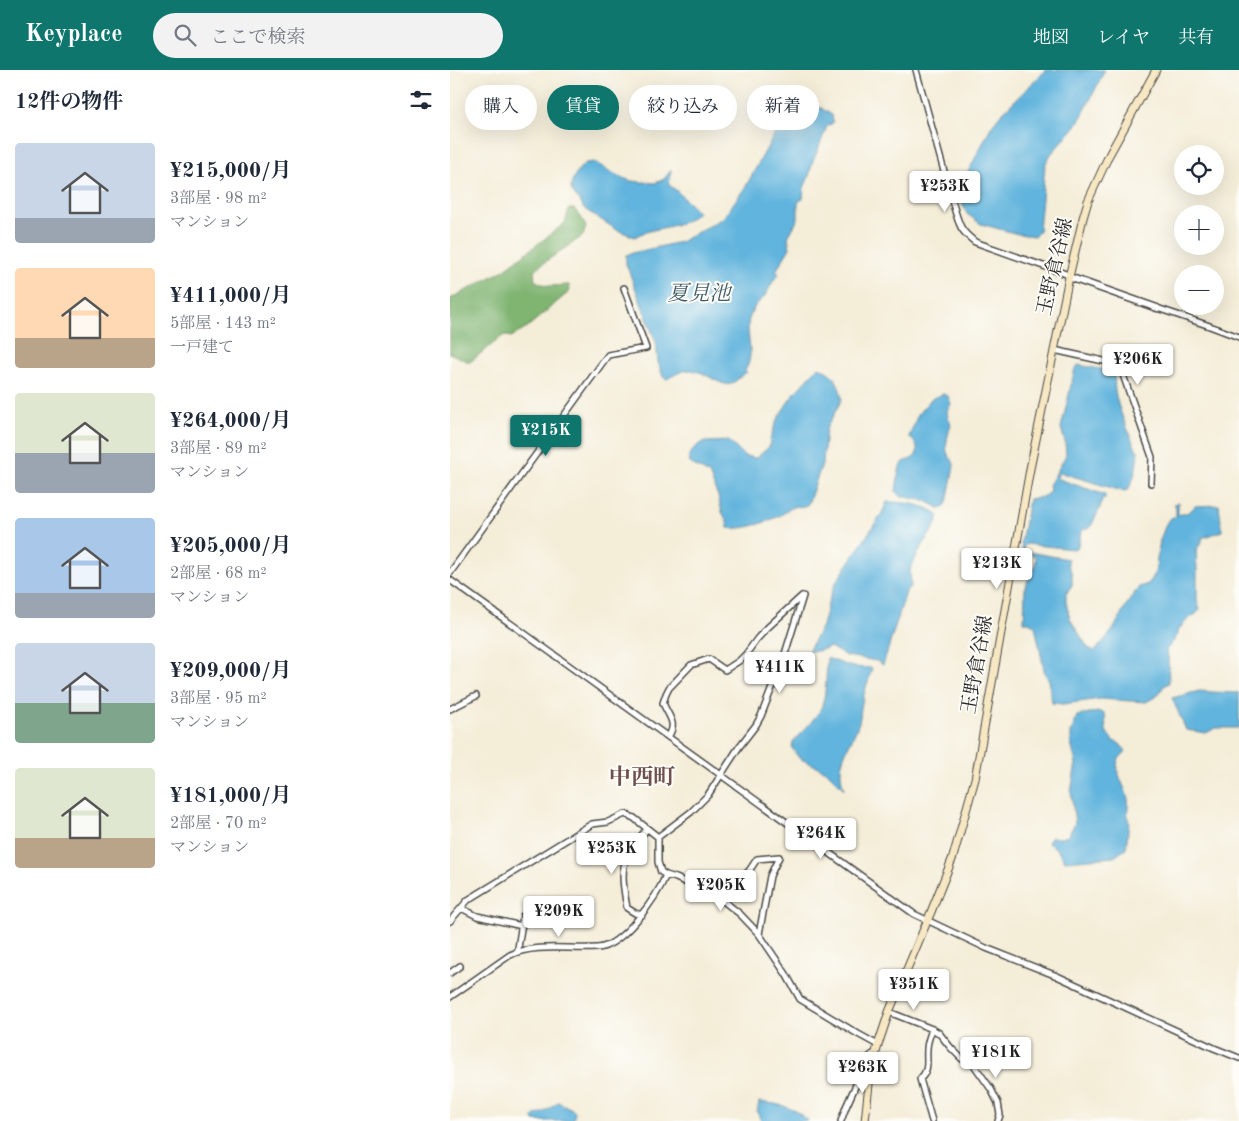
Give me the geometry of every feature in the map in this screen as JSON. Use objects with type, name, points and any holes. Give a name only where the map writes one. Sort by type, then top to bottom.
[{"type":"main road","name":"玉野倉谷線","points":[[865,1121],[870,1075],[875,1054],[889,1012],[953,856],[975,779],[1028,478],[1076,244],[1088,201],[1109,155],[1156,70]]},
{"type":"street","points":[[916,70],[954,211],[965,234],[975,242],[1239,337]]},
{"type":"street","points":[[450,572],[608,355],[646,348],[624,288]]},
{"type":"street","points":[[1054,350],[1108,362],[1118,367],[1122,372],[1152,457],[1151,483]]},
{"type":"street","points":[[450,580],[914,914],[986,948],[1038,968],[1239,1058]]},
{"type":"street","points":[[658,837],[708,795],[739,747],[756,725],[784,657],[802,596],[766,629],[739,661],[725,670],[709,659],[691,665],[680,676],[669,688],[663,703],[673,723],[672,731],[668,737]]},
{"type":"street","points":[[450,709],[476,696]]},
{"type":"street","points":[[450,921],[468,900],[592,824],[608,822],[625,814],[634,818],[658,837]]},
{"type":"street","points":[[642,915],[627,908],[622,876],[627,856],[636,841],[647,829]]},
{"type":"street","points":[[578,832],[627,856]]},
{"type":"street","points":[[658,837],[658,862],[661,872],[666,876],[694,886],[722,900],[740,914],[759,934],[800,999],[878,1045]]},
{"type":"street","points":[[722,900],[725,894],[749,872],[757,859],[779,857],[770,876],[759,934]]},
{"type":"street","points":[[450,997],[510,954],[518,951],[542,948],[598,948],[611,944],[642,915],[666,876]]},
{"type":"street","points":[[461,908],[477,916],[522,926]]},
{"type":"street","points":[[518,951],[523,916]]},
{"type":"street","points":[[450,973],[460,966]]},
{"type":"street","points":[[450,990],[459,991]]},
{"type":"street","points":[[889,1012],[932,1029],[944,1038],[950,1048],[962,1059],[974,1065],[998,1103],[1000,1115],[998,1121]]},
{"type":"street","points":[[932,1029],[928,1039],[926,1072],[920,1080],[932,1121]]},
{"type":"street","points":[[841,1121],[868,1058],[875,1054]]},
{"type":"green space","points":[[569,209],[574,209],[581,217],[586,227],[583,236],[534,270],[535,281],[548,286],[569,285],[570,291],[524,330],[511,337],[504,335],[470,362],[450,353],[450,299],[504,270],[565,223]]},
{"type":"water","points":[[1046,70],[1105,70],[1082,116],[1075,127],[1051,154],[1045,165],[1039,231],[1035,236],[1018,234],[981,224],[967,214],[962,203],[961,191],[965,178],[992,125]]},
{"type":"water","name":"夏見池","points":[[819,107],[832,115],[833,123],[827,126],[813,160],[804,188],[803,199],[798,202],[798,219],[788,237],[790,248],[776,271],[779,274],[764,297],[755,306],[749,319],[750,358],[745,370],[747,372],[731,384],[720,382],[692,370],[682,371],[667,379],[663,377],[658,362],[656,342],[626,264],[626,255],[680,242],[723,218],[746,186],[777,130],[819,130]]},
{"type":"water","points":[[594,162],[631,181],[655,183],[664,179],[671,170],[669,185],[698,212],[681,223],[645,232],[635,237],[617,230],[583,208],[572,191],[573,180],[577,172],[586,163]]},
{"type":"water","points":[[1078,365],[1111,371],[1113,373],[1118,405],[1138,451],[1134,476],[1128,490],[1122,491],[1059,473],[1057,476],[1059,479],[1105,495],[1105,498],[1102,500],[1090,528],[1082,530],[1077,548],[1026,544],[1023,548],[1029,552],[1068,559],[1068,565],[1072,574],[1072,585],[1066,594],[1066,602],[1070,619],[1088,648],[1095,651],[1113,630],[1139,587],[1148,584],[1152,579],[1155,573],[1160,540],[1166,524],[1169,519],[1176,516],[1174,504],[1179,502],[1178,515],[1189,512],[1195,506],[1219,505],[1222,531],[1202,538],[1202,542],[1196,550],[1197,600],[1200,610],[1190,617],[1178,630],[1176,638],[1166,650],[1169,683],[1164,686],[1157,696],[1146,702],[1101,699],[1063,704],[1052,703],[1049,680],[1045,674],[1035,626],[1029,622],[1024,622],[1025,587],[1035,566],[1036,557],[1022,550],[1021,543],[1029,499],[1038,498],[1050,491],[1049,485],[1066,455],[1061,428],[1075,368]]},
{"type":"water","points":[[819,367],[835,379],[842,399],[826,429],[823,461],[808,504],[793,507],[773,519],[761,523],[741,528],[728,528],[709,474],[690,463],[688,456],[699,444],[729,441],[744,456],[756,458],[769,447],[771,435],[781,413],[803,384]]},
{"type":"water","points":[[943,394],[948,396],[951,404],[947,411],[951,424],[947,438],[947,449],[954,466],[947,503],[943,508],[939,508],[926,501],[900,496],[896,492],[901,465],[913,458],[917,452],[915,444],[909,437],[918,414],[931,399]]},
{"type":"water","points":[[887,502],[922,506],[939,516],[910,570],[911,587],[907,589],[883,665],[877,661],[846,656],[830,647],[818,651],[808,651],[822,626],[835,584],[882,513]]},
{"type":"water","points":[[827,658],[852,667],[872,668],[859,722],[842,762],[841,779],[844,789],[826,771],[799,758],[792,748],[793,742],[822,707],[826,686]]},
{"type":"water","points":[[1199,691],[1239,693],[1239,728],[1216,728],[1206,733],[1186,730],[1172,698]]},
{"type":"water","points":[[1100,712],[1105,714],[1106,731],[1113,741],[1119,743],[1126,751],[1118,760],[1117,765],[1128,799],[1129,822],[1126,849],[1114,857],[1065,861],[1056,848],[1048,843],[1051,837],[1061,838],[1068,836],[1075,823],[1071,792],[1076,763],[1071,744],[1071,733],[1077,716]]},
{"type":"water","points":[[558,1102],[574,1110],[573,1121],[534,1121],[533,1117],[535,1115],[544,1112]]},
{"type":"water","points":[[759,1102],[791,1109],[808,1121],[761,1121],[757,1112]]},
{"type":"district","name":"中西町","points":[[642,778]]}]
